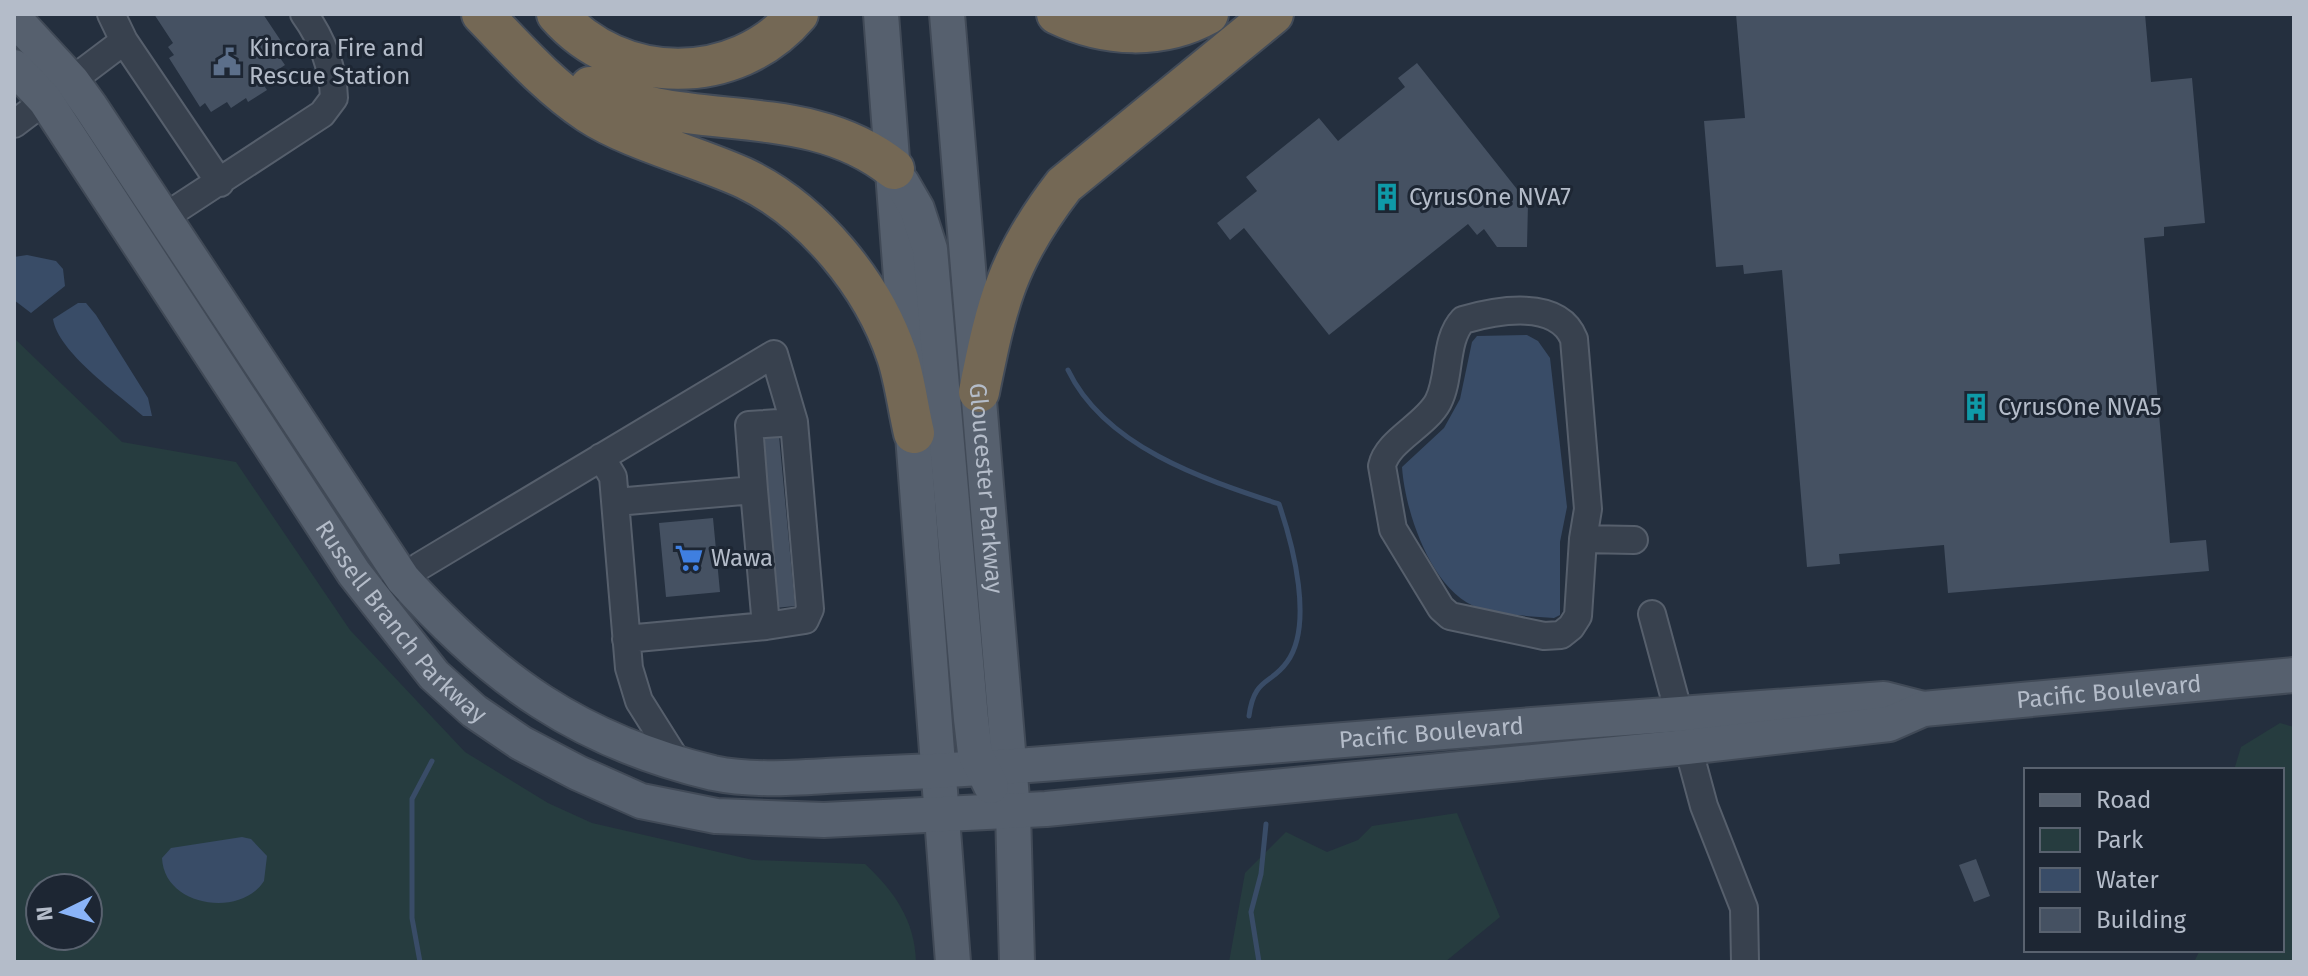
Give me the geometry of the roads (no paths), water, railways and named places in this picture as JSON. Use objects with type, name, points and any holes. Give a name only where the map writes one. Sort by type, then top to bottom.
[{"type":"highway","points":[[484,14],[567,76],[599,91],[636,104],[809,127],[873,152],[894,169]]},
{"type":"highway","points":[[484,14],[552,85],[591,115],[748,180],[782,203],[839,254],[865,290],[897,355],[914,433]]},
{"type":"highway","points":[[557,14],[591,44],[620,58],[685,69],[720,65],[745,57],[798,14]]},
{"type":"highway","points":[[1057,14],[1097,29],[1137,33],[1172,29],[1208,14]]},
{"type":"highway","points":[[979,392],[997,306],[1012,264],[1064,185],[1273,14]]},
{"type":"main road","points":[[881,14],[953,962]]},
{"type":"main road","name":"Gloucester Parkway","points":[[947,14],[979,392],[994,767],[1013,811],[1017,962]]},
{"type":"main road","name":"Russell Branch Parkway","points":[[14,18],[72,81],[403,579],[463,643],[528,695],[586,728],[652,757],[719,774],[777,778],[940,772]]},
{"type":"main road","name":"Russell Branch Parkway","points":[[14,67],[45,100],[375,603],[434,675],[474,711],[567,767],[641,801],[716,816],[824,820],[1013,811]]},
{"type":"main road","points":[[894,169],[917,209],[930,249],[944,372],[971,719],[994,767]]},
{"type":"main road","name":"Pacific Boulevard","points":[[1013,811],[1687,747],[1889,724],[1923,709],[2294,675]]},
{"type":"main road","name":"Pacific Boulevard","points":[[940,772],[1884,699],[1923,709]]},
{"type":"street","points":[[111,14],[124,41],[220,183]]},
{"type":"street","points":[[163,218],[322,114],[334,98],[333,76],[317,32],[304,14]]},
{"type":"street","points":[[14,124],[124,41]]},
{"type":"street","points":[[1506,313],[1548,313],[1568,325],[1574,339],[1588,509],[1583,539],[1578,616],[1561,635],[1544,636],[1450,616],[1441,608],[1393,529],[1382,466],[1384,457],[1428,418],[1438,402],[1447,380],[1453,334],[1463,320],[1506,313]]},
{"type":"street","points":[[375,603],[403,579],[774,354],[794,422],[810,609],[805,620],[796,624],[626,639]]},
{"type":"street","points":[[766,626],[749,425],[794,422]]},
{"type":"street","points":[[601,457],[613,477],[629,668],[639,701],[678,763]]},
{"type":"street","points":[[616,502],[754,490]]},
{"type":"street","points":[[1583,539],[1634,540]]},
{"type":"street","points":[[1652,614],[1704,806],[1744,908],[1745,962]]},
{"type":"water","points":[[27,255],[56,261],[63,269],[65,286],[31,313],[14,300],[14,257]]},
{"type":"water","points":[[78,303],[86,303],[96,315],[148,398],[152,416],[143,416],[90,371],[57,332],[53,319]]},
{"type":"water","points":[[1527,335],[1538,341],[1550,358],[1567,507],[1560,542],[1560,615],[1554,618],[1479,608],[1462,599],[1448,586],[1435,569],[1415,527],[1402,467],[1444,428],[1460,399],[1472,342],[1477,336]]},
{"type":"water","points":[[242,837],[251,839],[267,856],[264,881],[253,893],[239,900],[205,902],[189,897],[166,875],[162,858],[171,848]]},
{"type":"waterway","points":[[1068,370],[1085,397],[1106,420],[1131,440],[1189,471],[1279,504],[1295,562],[1299,627],[1287,662],[1259,688],[1251,703],[1249,716]]},
{"type":"waterway","points":[[420,962],[412,918],[412,799],[432,761]]},
{"type":"waterway","points":[[1259,962],[1251,912],[1261,874],[1266,824]]},
{"type":"place","name":"Kincora Fire and Rescue Station","points":[[227,62]]},
{"type":"place","name":"CyrusOne NVA7","points":[[1387,197]]},
{"type":"place","name":"CyrusOne NVA5","points":[[1976,407]]},
{"type":"place","name":"Wawa","points":[[689,558]]}]
